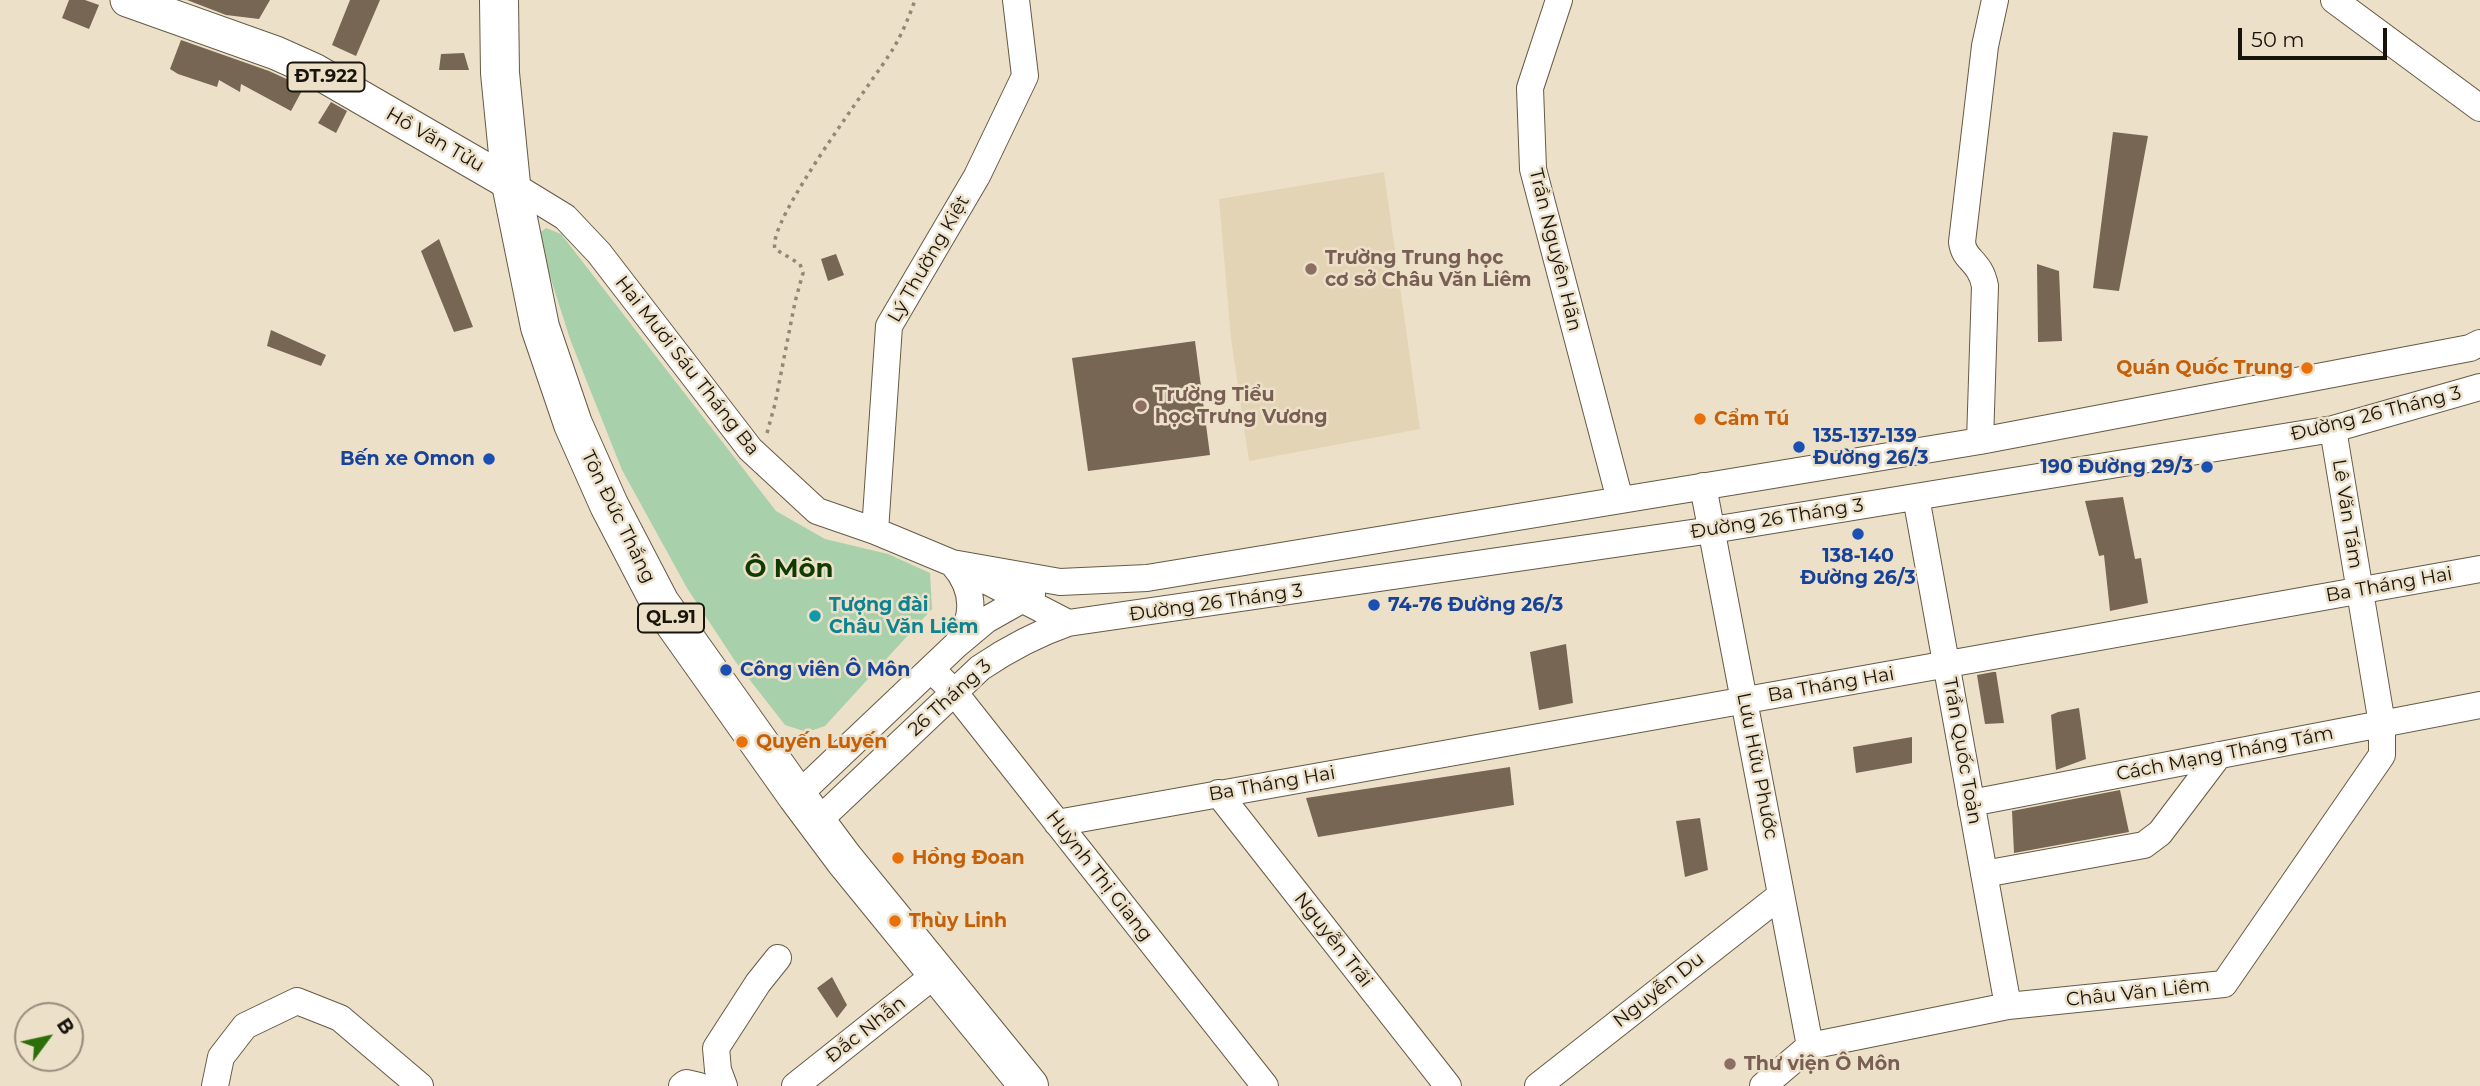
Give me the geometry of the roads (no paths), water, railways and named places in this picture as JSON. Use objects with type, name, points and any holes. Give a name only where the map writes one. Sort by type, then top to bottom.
[{"type":"highway","name":"Tôn Đức Thắng","points":[[499,0],[500,73],[511,184],[540,327],[573,424],[610,505],[660,603],[806,810],[1029,1086]]},
{"type":"main road","name":"Hồ Văn Tửu","points":[[127,0],[276,53],[314,70],[511,184]]},
{"type":"street","name":"Lý Thường Kiệt","points":[[875,531],[889,326],[977,176],[1025,76],[1016,0]]},
{"type":"street","name":"Trần Nguyên Hãn","points":[[1559,0],[1530,88],[1533,169],[1620,500]]},
{"type":"street","points":[[1980,441],[1984,286],[1982,272],[1963,251],[1962,242],[1985,46],[1995,0]]},
{"type":"street","points":[[2334,0],[2480,108]]},
{"type":"street","name":"Hai Mươi Sáu Tháng Ba","points":[[511,184],[565,217],[599,253],[750,449],[817,511],[875,531],[952,563],[1068,623]]},
{"type":"street","name":"Đường 26 Tháng 3","points":[[1060,582],[1147,578],[1980,441],[2475,345]]},
{"type":"street","points":[[2475,345],[2480,385]]},
{"type":"street","name":"Đường 26 Tháng 3","points":[[1068,623],[1712,530],[2333,429],[2480,385]]},
{"type":"street","name":"Lê Văn Tám","points":[[2333,429],[2382,724]]},
{"type":"street","name":"Lưu Hữu Phước","points":[[1703,486],[1810,1046]]},
{"type":"street","name":"Trần Quốc Toản","points":[[1916,497],[2008,1006]]},
{"type":"street","name":"Hai Mươi Sáu Tháng Ba","points":[[952,563],[1060,582]]},
{"type":"street","name":"26 Tháng 3","points":[[952,563],[962,575],[971,600],[970,618],[955,646]]},
{"type":"street","name":"Ba Tháng Hai","points":[[1057,823],[2480,569]]},
{"type":"street","name":"26 Tháng 3","points":[[806,810],[931,668],[955,646],[986,620],[1021,598],[1060,582]]},
{"type":"street","name":"26 Tháng 3","points":[[806,810],[954,692],[980,668],[1007,649],[1039,633],[1068,623]]},
{"type":"street","name":"Huỳnh Thị Giang","points":[[931,668],[954,692],[1265,1086]]},
{"type":"street","name":"Cách Mạng Tháng Tám","points":[[1971,803],[2480,705]]},
{"type":"street","name":"Châu Văn Liêm","points":[[1763,1086],[1810,1046],[2008,1006],[2224,984],[2382,755],[2382,724]]},
{"type":"street","points":[[1984,874],[2144,845],[2160,834],[2219,755]]},
{"type":"street","name":"Nguyễn Trãi","points":[[1218,793],[1448,1086]]},
{"type":"street","name":"Nguyễn Du","points":[[1538,1086],[1781,895]]},
{"type":"street","points":[[724,1086],[718,1070],[716,1048],[758,983],[778,958]]},
{"type":"street","name":"Đắc Nhẫn","points":[[795,1086],[937,973]]},
{"type":"street","points":[[215,1086],[221,1056],[245,1026],[297,1001],[340,1018],[420,1086]]},
{"type":"street","points":[[682,1086],[686,1083],[699,1086]]},
{"type":"place","name":"Trường Trung học cơ sở Châu Văn Liêm","points":[[1311,269]]},
{"type":"place","name":"Quán Quốc Trung","points":[[2307,368]]},
{"type":"place","name":"Trường Tiểu học Trưng Vương","points":[[1141,406]]},
{"type":"place","name":"Cẩm Tú","points":[[1700,419]]},
{"type":"place","name":"135-137-139 Đường 26/3","points":[[1799,447]]},
{"type":"place","name":"Bến xe Omon","points":[[489,459]]},
{"type":"place","name":"190 Đường 29/3","points":[[2207,467]]},
{"type":"place","name":"138-140 Đường 26/3","points":[[1858,534]]},
{"type":"place","name":"74-76 Đường 26/3","points":[[1374,605]]},
{"type":"place","name":"Tượng đài Châu Văn Liêm","points":[[815,616]]},
{"type":"place","name":"Công viên Ô Môn","points":[[726,670]]},
{"type":"place","name":"Quyến Luyến","points":[[742,742]]},
{"type":"place","name":"Hồng Đoan","points":[[898,858]]},
{"type":"place","name":"Thùy Linh","points":[[895,921]]},
{"type":"place","name":"Thư viện Ô Môn","points":[[1730,1064]]},
{"type":"district","name":"Ô Môn","points":[[789,569]]}]
